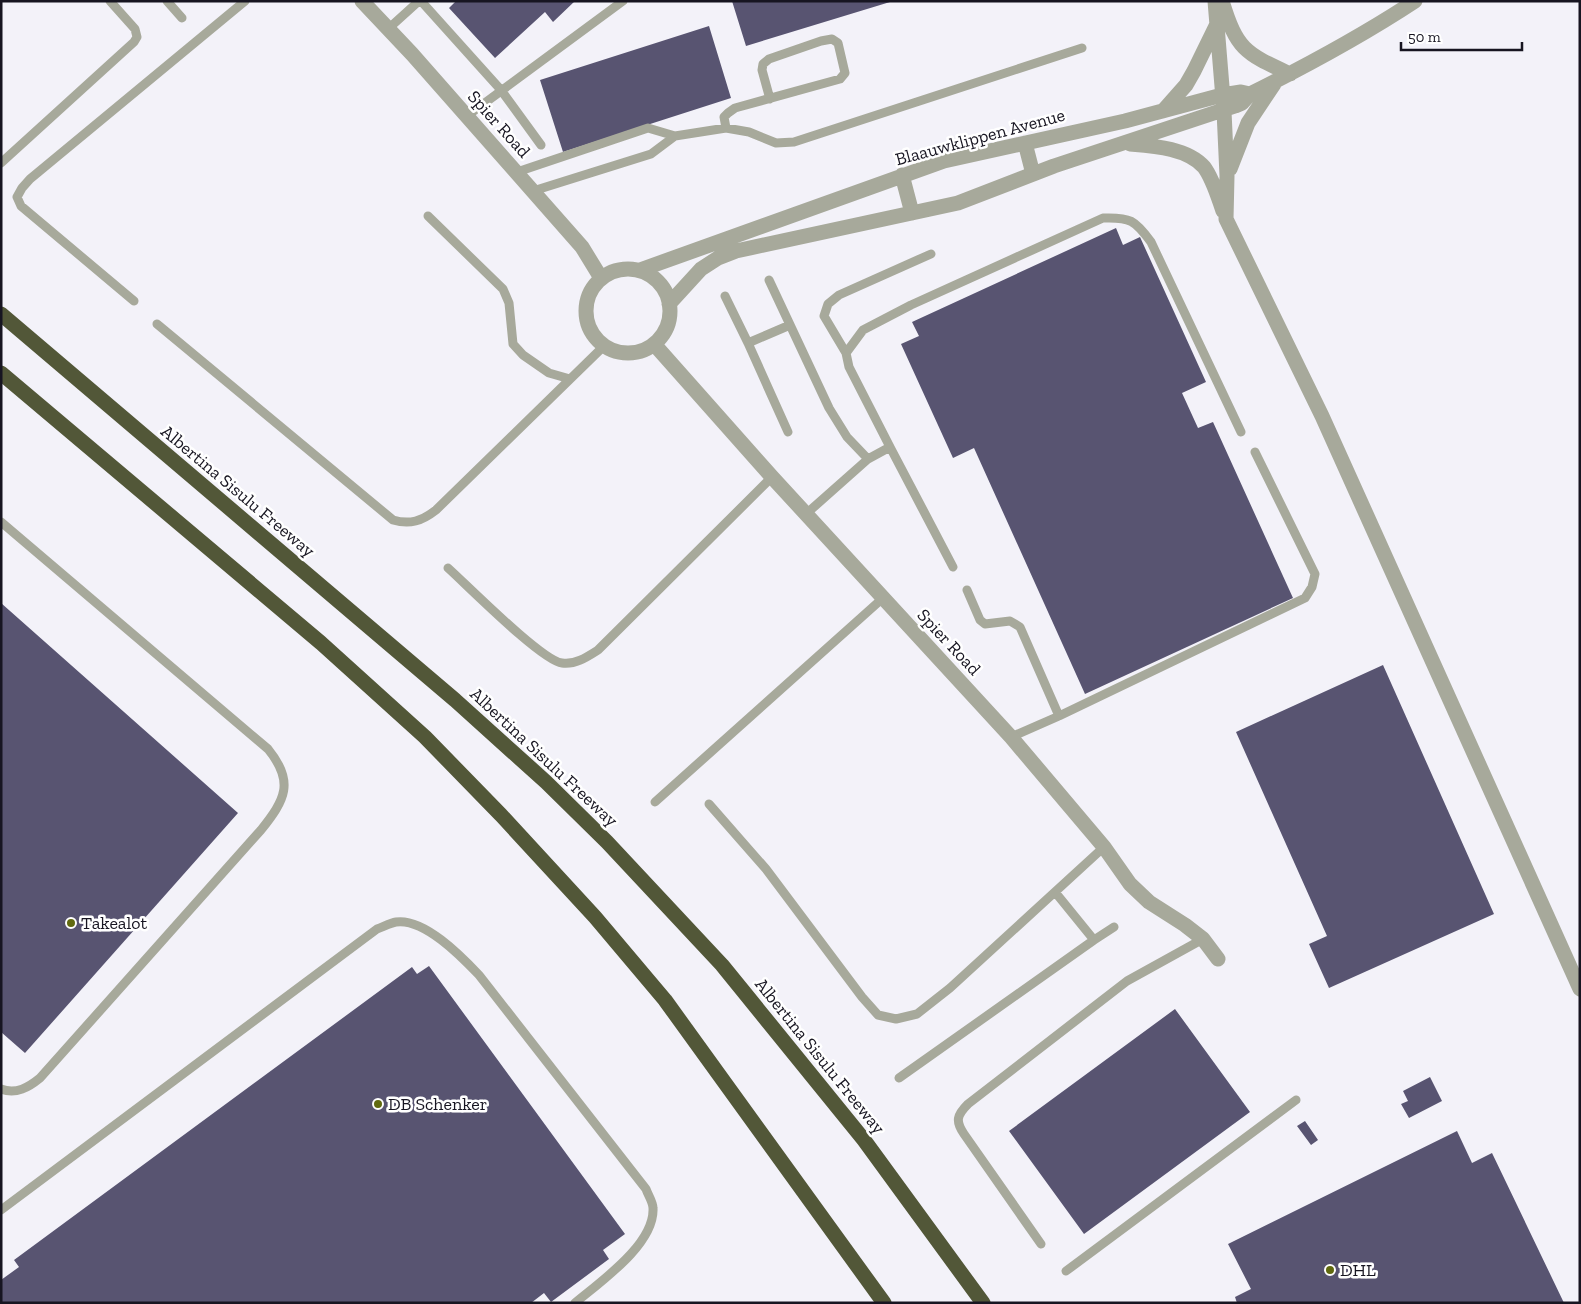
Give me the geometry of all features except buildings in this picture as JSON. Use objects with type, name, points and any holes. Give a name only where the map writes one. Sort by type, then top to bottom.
[{"type":"highway","name":"Albertina Sisulu Freeway","points":[[1,314],[456,700],[546,782],[607,842],[722,965],[846,1117],[870,1147],[983,1303]]},
{"type":"highway","points":[[1,373],[329,650],[425,737],[501,815],[595,917],[665,1000],[884,1303]]},
{"type":"street","name":"Spier Road","points":[[362,1],[517,172],[582,247],[601,278]]},
{"type":"street","points":[[1215,1],[1224,110],[1227,176],[1226,219]]},
{"type":"street","points":[[1222,1],[1234,36],[1244,48],[1283,77],[1248,123],[1227,176]]},
{"type":"street","name":"Blaauwklippen Avenue","points":[[669,304],[700,269],[718,258],[736,251],[958,203],[1033,174],[1242,103],[1250,94],[1387,20],[1415,1]]},
{"type":"street","points":[[1163,111],[1190,78],[1203,55],[1216,25]]},
{"type":"street","name":"Blaauwklippen Avenue","points":[[640,270],[944,161],[1163,111],[1222,95],[1241,92],[1250,94]]},
{"type":"street","points":[[1024,143],[1033,174]]},
{"type":"street","points":[[1122,143],[1174,150],[1190,156],[1204,167],[1212,182],[1226,219],[1322,416],[1580,989]]},
{"type":"street","points":[[902,175],[912,213]]},
{"type":"street","points":[[626,268],[640,270],[651,275],[660,283],[666,293],[670,315],[667,326],[654,344],[630,353],[616,351],[604,346],[595,337],[588,326],[585,313],[587,300],[592,288],[601,278],[613,271],[626,268]]},
{"type":"street","name":"Spier Road","points":[[654,344],[772,477],[1011,736],[1104,847],[1130,884],[1149,902],[1203,939],[1218,960]]},
{"type":"lane","points":[[1,163],[134,42],[137,37],[135,29],[110,1]]},
{"type":"lane","points":[[167,1],[182,18]]},
{"type":"lane","points":[[134,301],[21,206],[17,197],[30,179],[245,1]]},
{"type":"lane","points":[[388,29],[420,1],[501,90],[541,145]]},
{"type":"lane","points":[[466,116],[623,1]]},
{"type":"lane","points":[[726,128],[724,118],[735,108],[840,79],[845,73],[838,43],[832,39],[821,41],[769,59],[763,64],[762,70],[770,98]]},
{"type":"lane","points":[[517,172],[648,128],[675,136],[726,128],[749,132],[776,143],[794,142],[1082,48]]},
{"type":"lane","points":[[533,191],[650,154],[675,136]]},
{"type":"lane","points":[[428,216],[503,289],[509,303],[513,344],[523,354],[549,373],[570,379]]},
{"type":"lane","points":[[846,354],[863,330],[911,305],[1103,218],[1123,217],[1140,225],[1151,242],[1241,432]]},
{"type":"lane","points":[[931,254],[839,294],[828,304],[824,316],[846,354],[849,367],[953,568]]},
{"type":"lane","points":[[769,280],[829,408],[847,437],[868,459]]},
{"type":"lane","points":[[725,296],[788,432]]},
{"type":"lane","points":[[157,324],[393,520],[404,524],[421,520],[436,510],[604,346]]},
{"type":"lane","points":[[748,343],[790,325]]},
{"type":"lane","points":[[806,514],[868,459],[890,447]]},
{"type":"lane","points":[[1011,736],[1059,716],[1305,598],[1312,587],[1315,574],[1255,452]]},
{"type":"lane","points":[[448,568],[536,649],[562,663],[574,662],[598,650],[772,477]]},
{"type":"lane","points":[[1,522],[268,749],[284,773],[284,785],[281,799],[274,814],[261,830],[40,1078],[29,1086],[18,1090],[1,1089]]},
{"type":"lane","points":[[967,590],[980,620],[985,624],[1010,621],[1020,627],[1059,716]]},
{"type":"lane","points":[[655,802],[883,598]]},
{"type":"lane","points":[[710,804],[766,869],[862,997],[878,1015],[896,1019],[917,1014],[950,988],[1104,847]]},
{"type":"lane","points":[[1055,892],[1094,940]]},
{"type":"lane","points":[[1,1210],[377,929],[396,922],[415,924],[459,953],[479,975],[646,1189],[653,1208],[650,1224],[642,1240],[627,1260],[575,1303]]},
{"type":"lane","points":[[899,1078],[1114,927]]},
{"type":"lane","points":[[1041,1244],[964,1134],[958,1122],[958,1116],[968,1104],[1127,981],[1203,939]]},
{"type":"lane","points":[[1066,1271],[1296,1100]]},
{"type":"place","name":"Takealot","points":[[71,923]]},
{"type":"place","name":"DB Schenker","points":[[378,1104]]},
{"type":"place","name":"DHL","points":[[1330,1270]]}]
